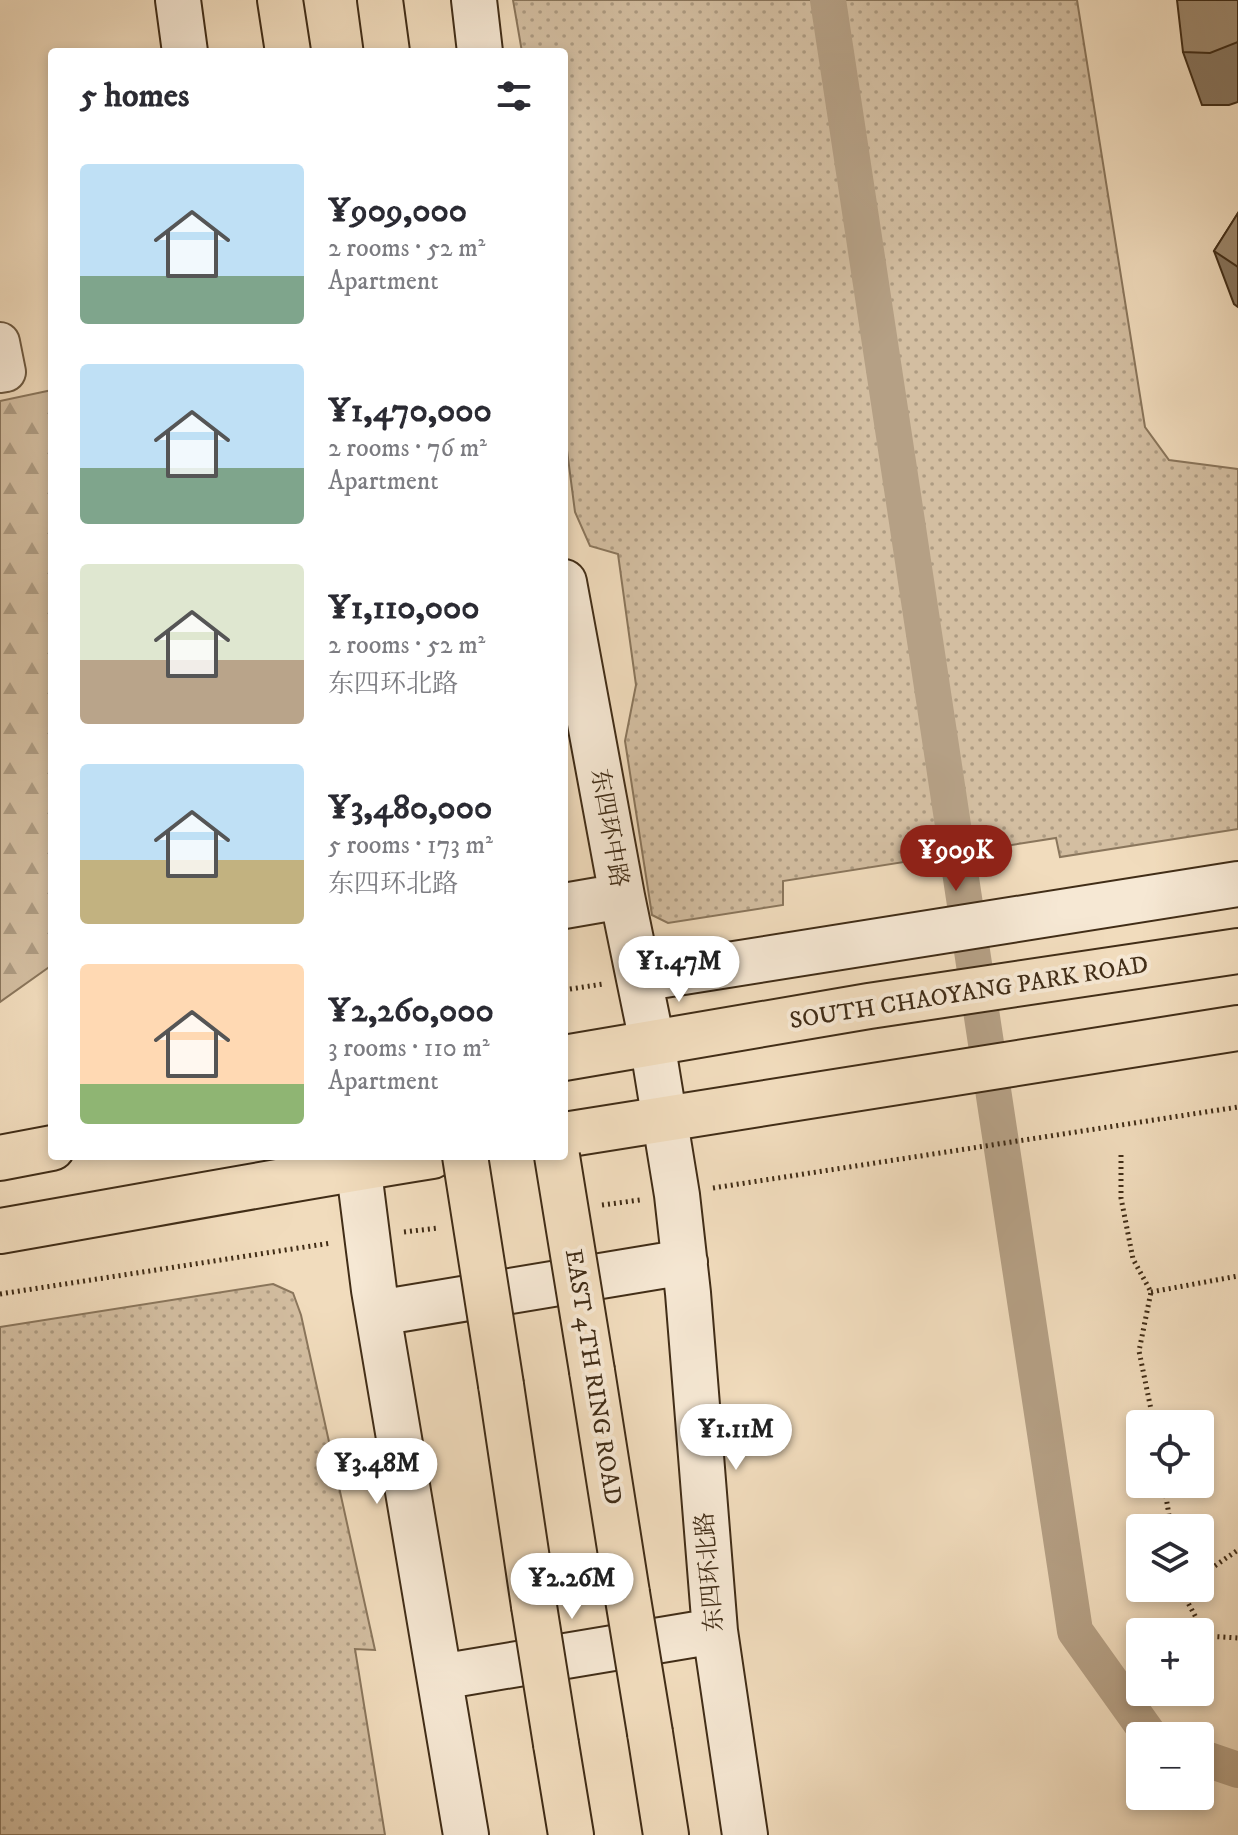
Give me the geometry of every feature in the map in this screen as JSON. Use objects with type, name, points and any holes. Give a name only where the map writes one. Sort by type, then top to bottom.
[{"type":"main road","points":[[280,0],[287,48]]},
{"type":"main road","points":[[380,0],[386,48]]},
{"type":"main road","name":"SOUTH CHAOYANG PARK ROAD","points":[[568,1057],[869,1006],[1238,951]]},
{"type":"main road","points":[[568,1134],[1238,1028]]},
{"type":"main road","points":[[0,1158],[48,1149]]},
{"type":"main road","points":[[466,1160],[571,1835]]},
{"type":"main road","name":"EAST 4TH RING ROAD","points":[[558,1160],[666,1835]]},
{"type":"main road","points":[[0,1231],[260,1187],[358,1161]]},
{"type":"street","points":[[178,0],[184,48]]},
{"type":"street","points":[[474,0],[480,48]]},
{"type":"street","points":[[0,342],[6,372],[0,373]]},
{"type":"street","name":"东四环中路","points":[[568,604],[652,1042]]},
{"type":"street","points":[[639,979],[1238,884]]},
{"type":"street","points":[[568,905],[622,896]]},
{"type":"street","name":"东四环北路","points":[[652,1042],[685,1262],[715,1631],[745,1835]]},
{"type":"street","points":[[358,1161],[378,1313],[466,1835]]},
{"type":"street","points":[[378,1313],[685,1262]]},
{"type":"street","points":[[440,1677],[715,1631]]},
{"type":"path","points":[[894,1161],[1238,1107]]},
{"type":"path","points":[[1121,1155],[1121,1198],[1133,1259],[1151,1292],[1139,1351],[1151,1410]]},
{"type":"path","points":[[1151,1292],[1238,1276]]},
{"type":"path","points":[[1214,1566],[1238,1550]]},
{"type":"path","points":[[1188,1602],[1206,1636],[1238,1638]]},
{"type":"green space","points":[[513,0],[1077,0],[1145,427],[1169,460],[1238,469],[1238,829],[1060,857],[1056,838],[783,881],[783,905],[668,923],[652,915],[625,741],[636,685],[618,554],[590,546],[575,512],[568,458],[568,48],[521,48]]},
{"type":"green space","points":[[48,391],[48,968],[0,1002],[0,401]]},
{"type":"green space","points":[[273,1284],[293,1293],[301,1315],[375,1650],[355,1649],[385,1835],[0,1835],[0,1327]]},
{"type":"building","points":[[1177,0],[1238,0],[1238,42],[1210,53],[1183,52]]},
{"type":"building","points":[[1238,213],[1238,267],[1214,251]]},
{"type":"waterway","points":[[828,0],[1075,1631],[1140,1722]]},
{"type":"waterway","points":[[1214,1762],[1238,1770]]}]
